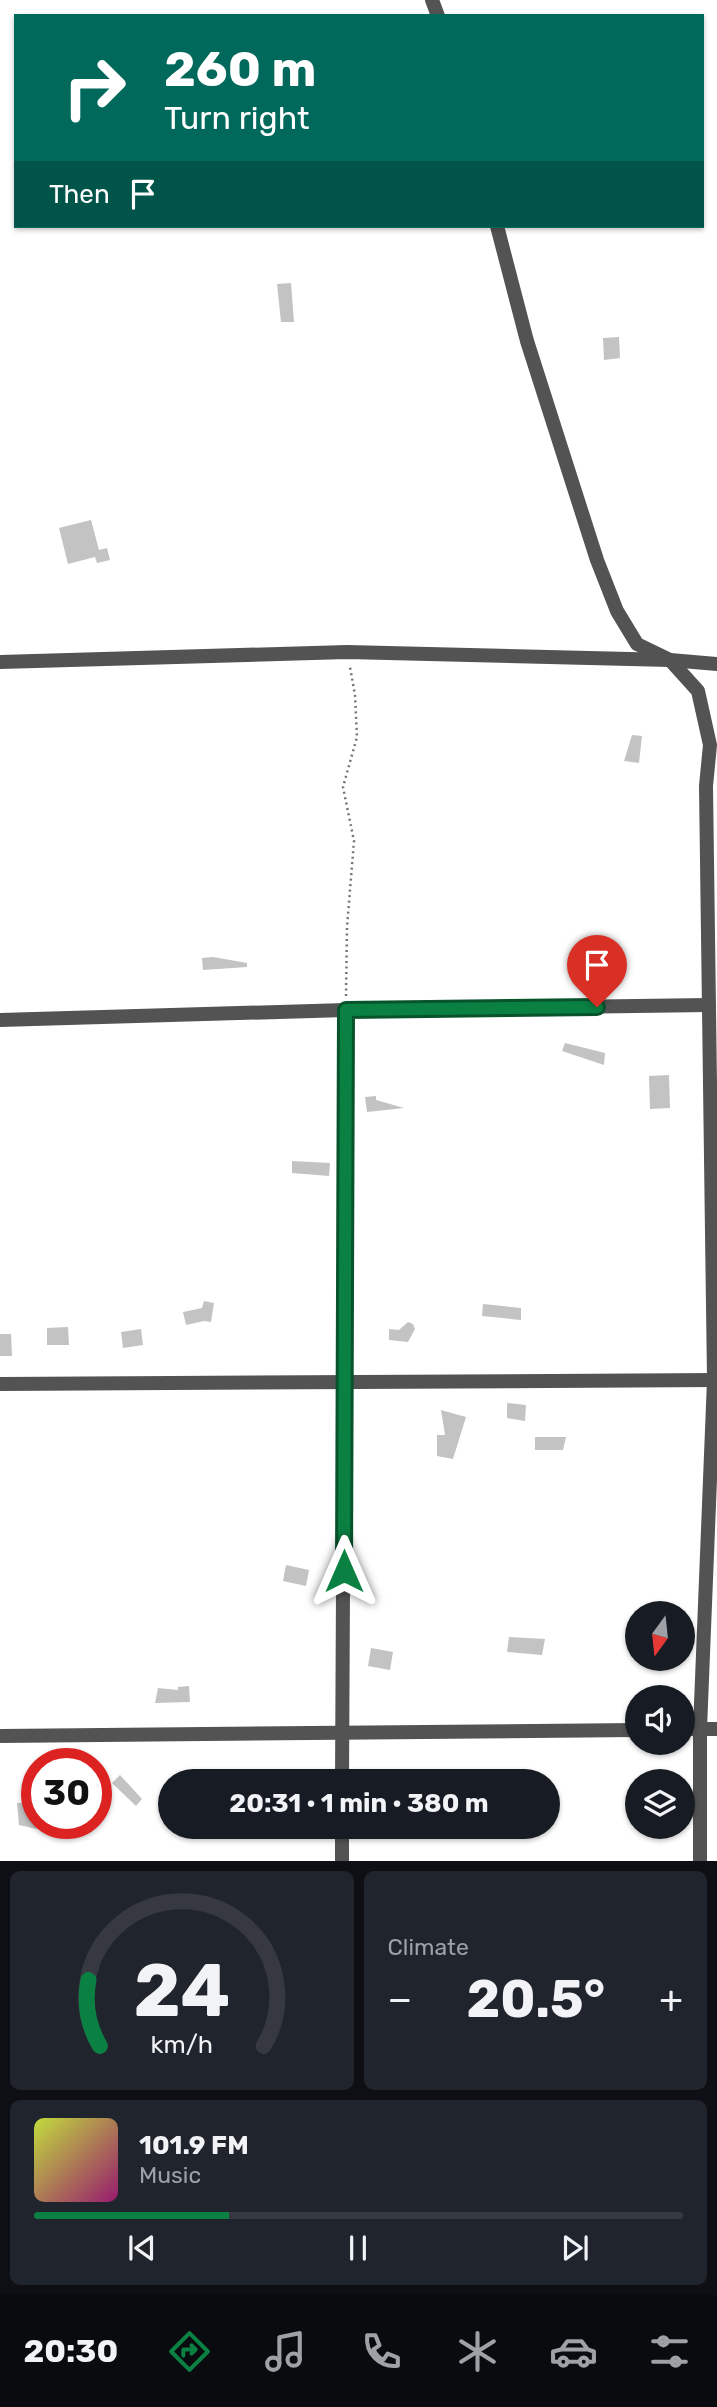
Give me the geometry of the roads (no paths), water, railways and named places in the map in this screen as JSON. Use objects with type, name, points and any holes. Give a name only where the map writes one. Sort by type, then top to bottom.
[{"type":"street","points":[[498,228],[527,341],[602,573],[617,611],[637,644],[670,660],[698,691],[710,745],[706,786],[716,1380],[700,1729],[700,1861]]},
{"type":"street","points":[[0,662],[347,652],[670,660],[717,664]]},
{"type":"street","points":[[0,1020],[346,1010],[709,1005]]},
{"type":"street","points":[[342,1769],[346,1010]]},
{"type":"street","points":[[0,1384],[716,1380]]},
{"type":"street","points":[[695,1729],[717,1729]]},
{"type":"street","points":[[0,1736],[625,1730]]},
{"type":"street","points":[[342,1839],[342,1861]]}]
